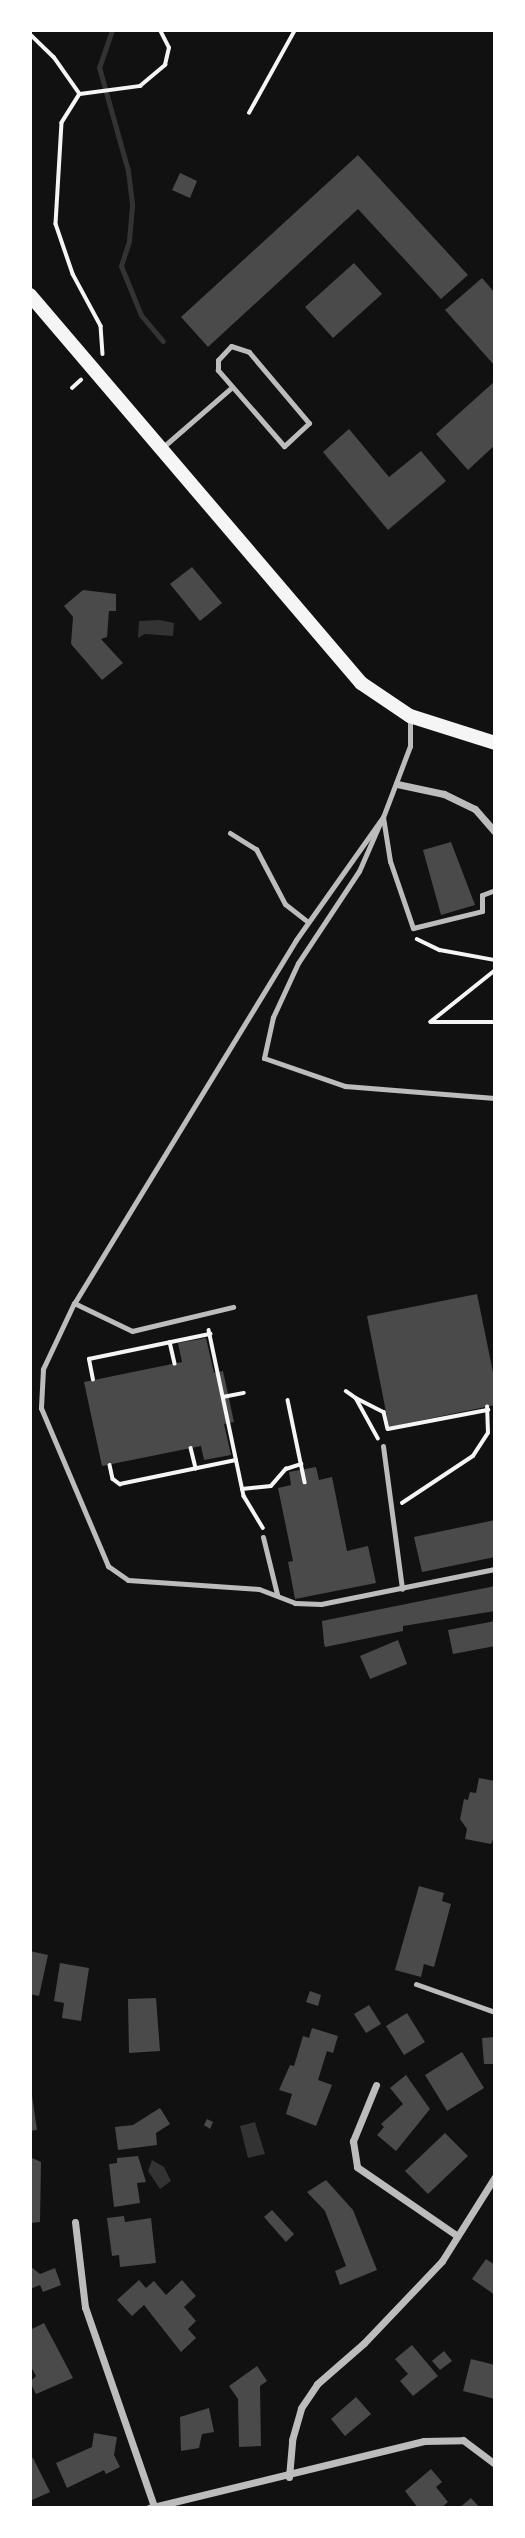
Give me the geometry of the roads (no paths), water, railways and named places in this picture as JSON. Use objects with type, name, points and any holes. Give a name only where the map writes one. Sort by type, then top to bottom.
[{"type":"main road","points":[[30,295],[159,451],[337,658],[383,702],[410,716],[495,743]]},
{"type":"street","points":[[397,784],[444,794],[475,809],[495,832]]},
{"type":"street","points":[[376,2085],[353,2141],[357,2167],[456,2235]]},
{"type":"street","points":[[289,2477],[295,2430],[301,2408],[317,2384],[414,2294],[442,2261],[495,2176]]},
{"type":"street","points":[[75,2222],[85,2308],[152,2507],[289,2477],[424,2441],[463,2440],[495,2464]]},
{"type":"lane","points":[[231,346],[249,352],[309,423],[284,446],[232,387],[218,370],[218,360],[231,346]]},
{"type":"lane","points":[[159,451],[232,387]]},
{"type":"lane","points":[[410,716],[410,746],[383,817],[359,871],[298,963],[273,1017],[264,1058],[345,1086],[495,1098]]},
{"type":"lane","points":[[383,817],[296,940],[74,1303],[43,1369],[41,1408],[108,1566],[128,1580],[259,1588],[295,1603],[321,1604],[495,1569]]},
{"type":"lane","points":[[383,817],[390,861],[413,928],[482,911],[482,895],[495,890]]},
{"type":"lane","points":[[230,833],[256,849],[285,904],[308,922]]},
{"type":"lane","points":[[74,1303],[132,1331],[233,1307]]},
{"type":"lane","points":[[383,1446],[385,1483],[394,1507],[402,1589]]},
{"type":"lane","points":[[263,1537],[278,1594]]},
{"type":"lane","points":[[416,1984],[495,2012]]},
{"type":"waterway","points":[[112,30],[99,67],[128,171],[132,206],[129,241],[121,266],[141,315],[163,341]]}]
